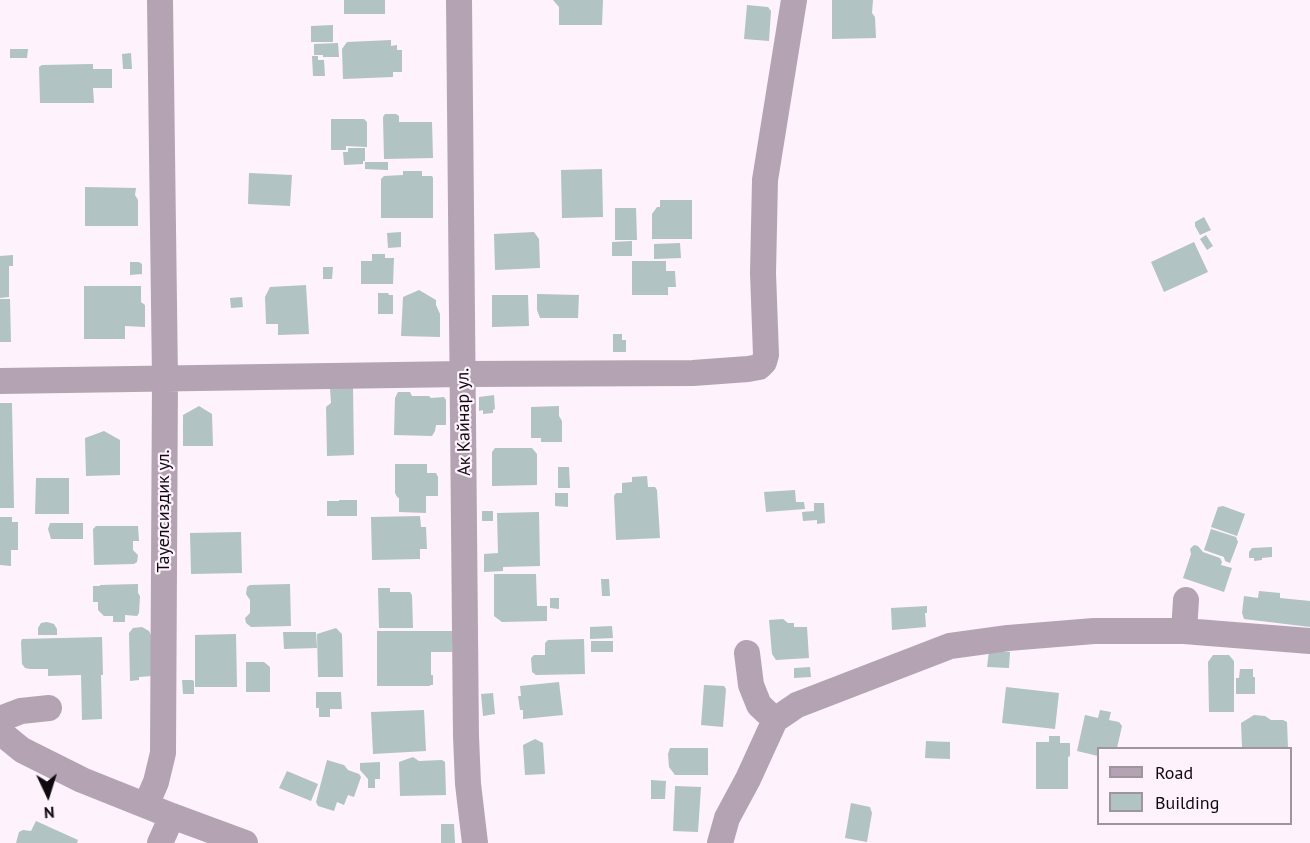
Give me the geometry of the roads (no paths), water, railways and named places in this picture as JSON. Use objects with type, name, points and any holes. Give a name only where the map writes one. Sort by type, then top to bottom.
[{"type":"street","name":"Тауелсиздик ул.","points":[[146,805],[156,782],[163,753],[165,379],[160,0]]},
{"type":"street","name":"Ак Кайнар ул.","points":[[459,0],[466,736],[468,784],[475,843]]},
{"type":"street","points":[[0,381],[693,373],[759,367],[766,355],[763,273],[765,180],[795,0]]},
{"type":"street","points":[[1184,631],[1186,600]]},
{"type":"street","points":[[720,843],[727,818],[775,720],[797,705],[950,646],[1008,638],[1094,631],[1184,631],[1310,641]]},
{"type":"street","points":[[747,653],[751,685],[759,705],[775,720]]},
{"type":"street","points":[[0,719],[21,711],[49,708]]},
{"type":"street","points":[[0,732],[22,750],[82,780],[245,843]]},
{"type":"street","points":[[160,843],[172,816]]}]
